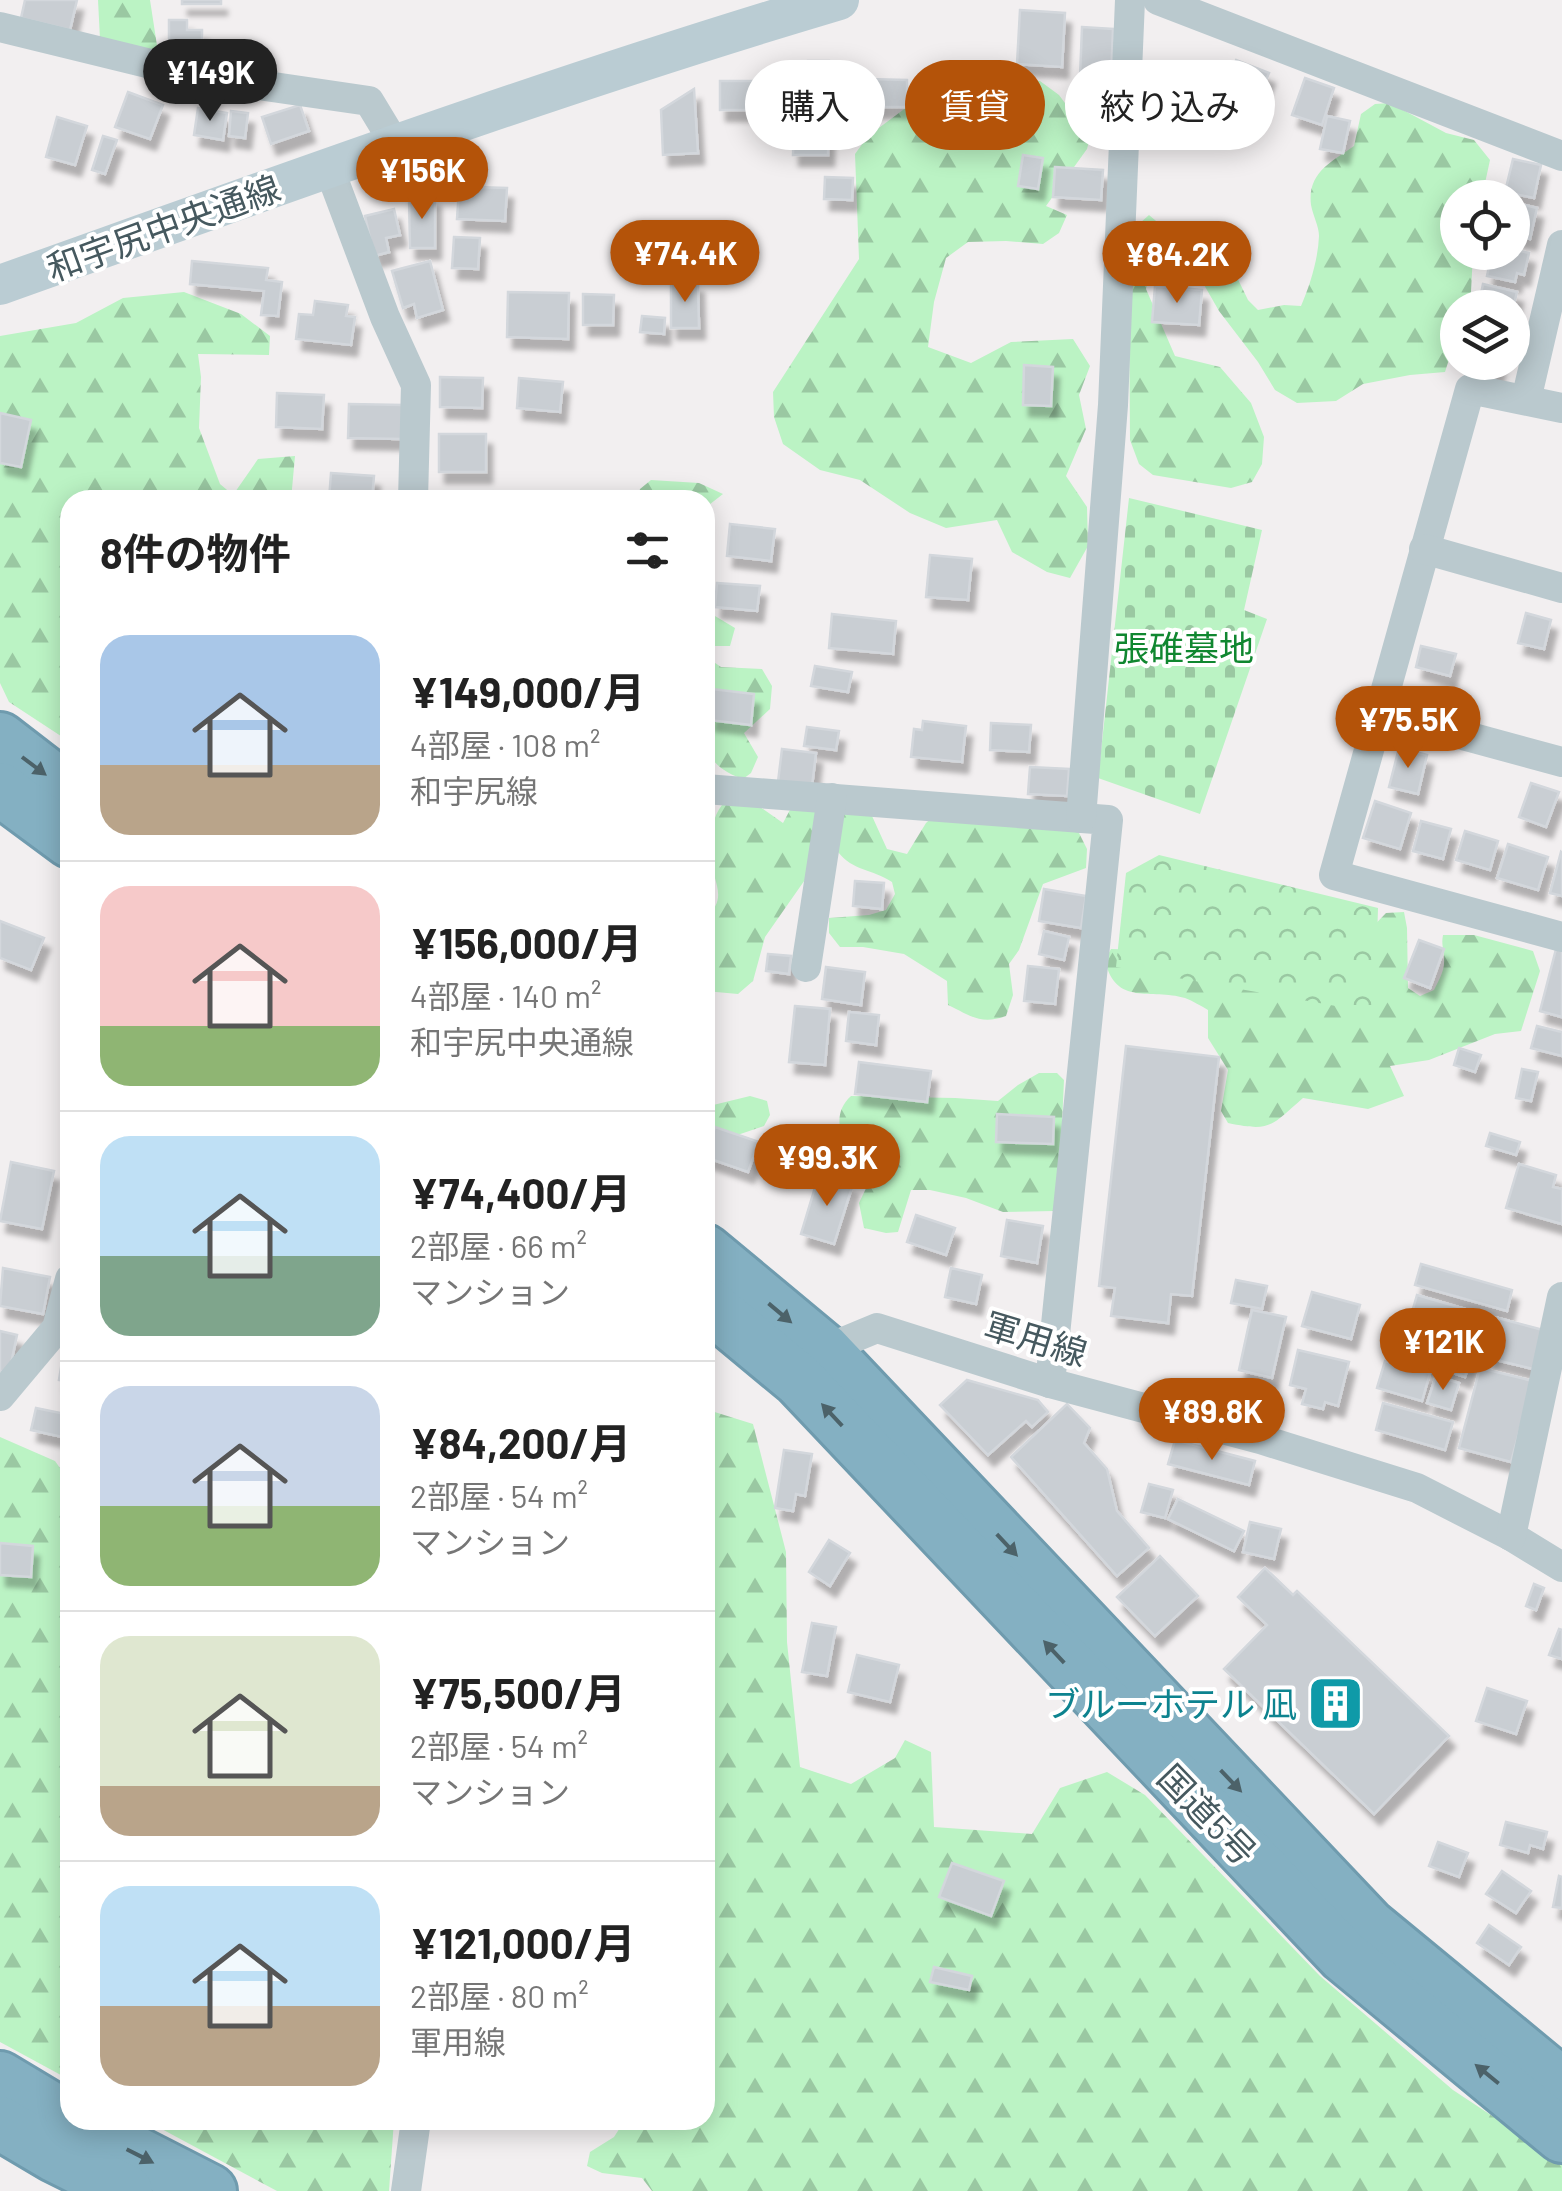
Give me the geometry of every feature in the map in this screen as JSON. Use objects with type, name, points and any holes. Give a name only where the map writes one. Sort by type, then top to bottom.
[{"type":"highway","points":[[0,738],[60,784]]},
{"type":"highway","points":[[0,789],[60,834]]},
{"type":"highway","name":"国道5号","points":[[715,1259],[824,1350],[1369,1926],[1562,2085]]},
{"type":"highway","name":"国道5号","points":[[715,1310],[799,1380],[1344,1956],[1562,2136]]},
{"type":"highway","points":[[0,2078],[60,2114]]},
{"type":"highway","points":[[0,2123],[126,2191]]},
{"type":"highway","points":[[90,2130],[210,2191]]},
{"type":"street","name":"和宇尻中央通線","points":[[0,285],[395,144],[702,41],[839,0]]},
{"type":"street","points":[[1080,818],[1112,405],[1130,0]]},
{"type":"street","points":[[1158,0],[1562,156]]},
{"type":"street","points":[[0,27],[204,77],[369,101],[395,144]]},
{"type":"street","points":[[329,168],[416,385],[413,490]]},
{"type":"street","points":[[1526,400],[1562,244]]},
{"type":"street","points":[[1562,408],[1470,388],[1334,875],[1562,937]]},
{"type":"street","points":[[1424,549],[1562,588]]},
{"type":"street","points":[[1378,712],[1562,762]]},
{"type":"street","points":[[715,790],[1108,820],[1050,1384]]},
{"type":"street","points":[[806,966],[832,798]]},
{"type":"street","points":[[1511,1536],[1562,1297]]},
{"type":"street","points":[[0,1396],[58,1328],[60,1320]]},
{"type":"street","name":"軍用線","points":[[824,1350],[877,1328],[1050,1384],[1260,1439],[1417,1488],[1562,1566]]},
{"type":"street","points":[[406,2191],[415,2130]]},
{"type":"green space","points":[[98,0],[150,0],[158,52],[100,39]]},
{"type":"green space","points":[[1045,85],[1065,103],[1065,150],[1086,150],[1046,206],[1067,215],[1059,233],[1043,244],[968,242],[946,258],[934,302],[928,347],[971,363],[1011,342],[1073,339],[1090,366],[1079,395],[1086,429],[1066,476],[1087,507],[1088,546],[1070,578],[1047,572],[1012,552],[997,520],[946,528],[910,513],[860,480],[820,470],[783,444],[774,417],[773,392],[859,259],[855,154],[858,150],[885,150],[885,123],[905,108],[905,150],[1045,150]]},
{"type":"green space","points":[[1390,103],[1446,133],[1474,140],[1490,160],[1486,180],[1440,180],[1440,270],[1472,270],[1471,290],[1440,290],[1440,372],[1363,384],[1336,401],[1297,403],[1275,390],[1203,283],[1177,274],[1155,257],[1146,289],[1175,356],[1220,367],[1251,403],[1264,437],[1262,464],[1252,482],[1231,488],[1153,475],[1139,464],[1130,440],[1129,285],[1140,223],[1149,215],[1181,242],[1232,267],[1248,300],[1258,310],[1301,306],[1318,245],[1319,232],[1311,205],[1313,185],[1322,170],[1354,146],[1361,114],[1375,104]]},
{"type":"green space","points":[[184,292],[241,314],[270,336],[269,355],[198,354],[199,428],[220,484],[227,490],[60,490],[60,735],[9,702],[0,683],[0,336],[76,323],[123,298]]},
{"type":"green space","points":[[295,456],[292,490],[236,490],[258,459]]},
{"type":"green space","points":[[651,480],[699,483],[714,490],[640,490]]},
{"type":"green space","name":"張碓墓地","points":[[1129,498],[1262,530],[1244,610],[1267,619],[1200,814],[1098,778]]},
{"type":"green space","points":[[715,616],[735,628],[730,646],[715,646]]},
{"type":"green space","points":[[715,663],[721,667],[762,669],[772,686],[770,709],[744,733],[758,757],[751,773],[743,779],[715,763]]},
{"type":"green space","points":[[753,802],[783,823],[791,808],[820,813],[809,874],[765,937],[753,981],[738,994],[715,992],[715,819],[722,805]]},
{"type":"green space","points":[[843,810],[872,816],[887,849],[907,854],[926,823],[938,812],[1078,831],[1087,849],[1086,868],[1043,884],[1019,950],[1009,964],[1013,995],[1006,1016],[983,1019],[948,1005],[947,981],[904,954],[840,947],[829,933],[829,918],[886,910],[895,894],[892,882],[850,863],[838,852]]},
{"type":"green space","points":[[1159,855],[1378,908],[1375,1013],[1116,967],[1126,873]]},
{"type":"green space","points":[[1404,912],[1408,988],[1420,996],[1434,990],[1441,975],[1443,935],[1474,935],[1533,951],[1540,971],[1521,1031],[1495,1034],[1429,1060],[1390,1066],[1404,1096],[1368,1109],[1303,1098],[1270,1124],[1253,1127],[1228,1123],[1221,1111],[1228,1070],[1208,1038],[1208,1010],[1185,998],[1126,990],[1110,975],[1105,960],[1111,949],[1362,938],[1386,913]]},
{"type":"green space","points":[[1039,1073],[1057,1073],[1064,1080],[1059,1189],[1054,1211],[1003,1212],[966,1198],[911,1190],[898,1232],[886,1233],[864,1228],[859,1203],[869,1182],[830,1170],[821,1163],[821,1152],[840,1128],[841,1111],[851,1096],[998,1101]]},
{"type":"green space","points":[[750,1096],[767,1101],[770,1115],[764,1126],[715,1143],[715,1105]]},
{"type":"green space","points":[[715,1412],[753,1424],[786,1552],[787,1642],[800,1767],[851,1784],[895,1758],[905,1740],[931,1752],[934,1827],[1032,1834],[1060,1788],[1107,1772],[1145,1795],[1320,1976],[1453,2090],[1562,2162],[1562,2191],[652,2191],[642,2178],[602,2173],[587,2166],[590,2152],[619,2130],[715,2130]]},
{"type":"green space","points":[[0,1437],[55,1461],[60,1468],[60,2075],[0,2042]]},
{"type":"green space","points":[[164,2130],[393,2130],[389,2191],[277,2191]]},
{"type":"building","points":[[25,0],[77,0],[70,30],[21,18]]},
{"type":"building","points":[[182,0],[221,0],[221,4],[182,4]]},
{"type":"building","points":[[1020,10],[1065,13],[1062,67],[1045,66],[1045,60],[1017,60]]},
{"type":"building","points":[[169,20],[187,20],[187,30],[202,30],[202,56],[169,57]]},
{"type":"building","points":[[1082,27],[1113,29],[1112,60],[1081,60]]},
{"type":"building","points":[[1305,78],[1334,88],[1322,125],[1292,115]]},
{"type":"building","points":[[885,79],[905,80],[905,107],[885,107]]},
{"type":"building","points":[[720,81],[745,81],[745,110],[720,110]]},
{"type":"building","points":[[694,89],[698,153],[663,155],[661,110]]},
{"type":"building","points":[[128,92],[163,105],[150,139],[115,127]]},
{"type":"building","points":[[300,105],[309,131],[271,144],[262,117]]},
{"type":"building","points":[[198,108],[227,113],[223,140],[194,135]]},
{"type":"building","points":[[231,111],[248,113],[245,138],[229,136]]},
{"type":"building","points":[[1327,116],[1350,121],[1343,153],[1320,149]]},
{"type":"building","points":[[57,117],[87,126],[75,165],[46,157]]},
{"type":"building","points":[[103,136],[117,140],[105,174],[92,170]]},
{"type":"building","points":[[793,150],[828,150],[828,155],[793,155]]},
{"type":"building","points":[[1023,155],[1043,158],[1038,189],[1018,186]]},
{"type":"building","points":[[1513,159],[1541,165],[1534,198],[1530,197],[1530,180],[1508,180]]},
{"type":"building","points":[[1055,167],[1103,170],[1101,200],[1053,197]]},
{"type":"building","points":[[460,174],[476,175],[475,187],[507,188],[505,221],[457,219]]},
{"type":"building","points":[[825,177],[853,178],[852,200],[824,199]]},
{"type":"building","points":[[409,196],[435,196],[435,248],[410,248]]},
{"type":"building","points":[[1530,206],[1537,208],[1530,239]]},
{"type":"building","points":[[394,209],[400,235],[386,238],[389,252],[374,256],[365,216]]},
{"type":"building","points":[[454,237],[480,238],[478,269],[452,268]]},
{"type":"building","points":[[192,261],[268,268],[266,280],[282,282],[278,316],[261,315],[264,291],[190,284]]},
{"type":"building","points":[[430,261],[443,310],[417,318],[414,304],[403,308],[392,271]]},
{"type":"building","points":[[1488,270],[1525,270],[1524,275],[1517,273],[1515,282],[1487,276]]},
{"type":"building","points":[[671,282],[698,282],[699,328],[671,328]]},
{"type":"building","points":[[1483,284],[1508,290],[1482,290]]},
{"type":"building","points":[[1155,286],[1202,290],[1199,325],[1152,322]]},
{"type":"building","points":[[508,292],[569,293],[568,339],[507,337]]},
{"type":"building","points":[[583,294],[614,295],[613,325],[583,325]]},
{"type":"building","points":[[315,301],[348,305],[346,316],[355,317],[351,345],[296,339],[299,314],[313,315]]},
{"type":"building","points":[[642,316],[665,318],[664,334],[640,332]]},
{"type":"building","points":[[1024,365],[1053,367],[1051,406],[1023,405]]},
{"type":"building","points":[[440,377],[483,378],[482,408],[440,407]]},
{"type":"building","points":[[519,378],[563,382],[560,412],[517,408]]},
{"type":"building","points":[[277,393],[324,395],[322,429],[276,427]]},
{"type":"building","points":[[349,404],[403,405],[402,439],[348,438]]},
{"type":"building","points":[[0,413],[31,420],[21,467],[0,463]]},
{"type":"building","points":[[439,434],[486,434],[486,472],[439,472]]},
{"type":"building","points":[[331,473],[374,476],[373,490],[330,490]]},
{"type":"building","points":[[730,524],[775,529],[771,561],[727,556]]},
{"type":"building","points":[[930,555],[972,559],[968,600],[926,597]]},
{"type":"building","points":[[717,583],[760,586],[757,611],[715,607]]},
{"type":"building","points":[[1526,613],[1551,620],[1544,649],[1518,643]]},
{"type":"building","points":[[832,614],[896,621],[893,654],[829,648]]},
{"type":"building","points":[[1421,646],[1456,654],[1450,676],[1416,667]]},
{"type":"building","points":[[815,666],[852,672],[848,692],[811,686]]},
{"type":"building","points":[[715,689],[754,694],[751,725],[715,721]]},
{"type":"building","points":[[923,721],[966,726],[962,762],[911,757],[914,729],[922,730]]},
{"type":"building","points":[[991,723],[1031,725],[1029,752],[990,750]]},
{"type":"building","points":[[807,727],[839,731],[836,750],[804,746]]},
{"type":"building","points":[[1399,748],[1427,755],[1418,794],[1389,787]]},
{"type":"building","points":[[782,749],[816,753],[812,786],[778,782]]},
{"type":"building","points":[[1030,767],[1069,769],[1067,796],[1028,794]]},
{"type":"building","points":[[1531,783],[1559,792],[1546,827],[1519,817]]},
{"type":"building","points":[[1375,801],[1411,813],[1400,849],[1363,838]]},
{"type":"building","points":[[1421,821],[1451,829],[1443,859],[1413,851]]},
{"type":"building","points":[[1465,831],[1498,841],[1490,870],[1456,860]]},
{"type":"building","points":[[1508,844],[1548,857],[1538,890],[1497,878]]},
{"type":"building","points":[[1562,853],[1562,896],[1550,893]]},
{"type":"building","points":[[855,881],[884,883],[882,909],[853,906]]},
{"type":"building","points":[[1044,889],[1086,896],[1081,928],[1039,921]]},
{"type":"building","points":[[0,921],[44,938],[31,970],[0,958]]},
{"type":"building","points":[[1044,931],[1069,937],[1064,960],[1039,954]]},
{"type":"building","points":[[1419,940],[1444,949],[1430,988],[1404,978]]},
{"type":"building","points":[[1556,949],[1562,951],[1562,1017],[1540,1011]]},
{"type":"building","points":[[768,954],[791,956],[789,974],[766,971]]},
{"type":"building","points":[[1028,966],[1059,969],[1055,1004],[1024,1001]]},
{"type":"building","points":[[826,967],[865,972],[861,1005],[822,999]]},
{"type":"building","points":[[795,1006],[830,1009],[825,1065],[789,1062]]},
{"type":"building","points":[[849,1012],[879,1015],[876,1045],[846,1041]]},
{"type":"building","points":[[1537,1026],[1562,1032],[1562,1056],[1531,1048]]},
{"type":"building","points":[[1126,1046],[1219,1057],[1192,1296],[1171,1294],[1168,1323],[1111,1316],[1115,1288],[1099,1286]]},
{"type":"building","points":[[1459,1048],[1481,1055],[1475,1072],[1454,1065]]},
{"type":"building","points":[[859,1062],[931,1071],[927,1102],[855,1094]]},
{"type":"building","points":[[1522,1069],[1538,1072],[1531,1101],[1516,1098]]},
{"type":"building","points":[[997,1114],[1054,1117],[1053,1144],[996,1142]]},
{"type":"building","points":[[715,1127],[759,1142],[748,1172],[715,1160]]},
{"type":"building","points":[[1490,1133],[1520,1142],[1516,1155],[1486,1146]]},
{"type":"building","points":[[776,1137],[811,1147],[804,1170],[769,1160]]},
{"type":"building","points":[[11,1162],[54,1171],[42,1229],[0,1221]]},
{"type":"building","points":[[1519,1164],[1556,1175],[1553,1187],[1562,1189],[1562,1224],[1506,1208]]},
{"type":"building","points":[[819,1174],[853,1184],[834,1244],[801,1234]]},
{"type":"building","points":[[916,1215],[955,1228],[946,1255],[907,1242]]},
{"type":"building","points":[[1007,1220],[1043,1226],[1037,1263],[1001,1256]]},
{"type":"building","points":[[1421,1264],[1512,1290],[1507,1311],[1415,1285]]},
{"type":"building","points":[[3,1268],[50,1277],[43,1314],[0,1306]]},
{"type":"building","points":[[951,1268],[982,1275],[976,1304],[945,1297]]},
{"type":"building","points":[[1236,1280],[1267,1286],[1262,1309],[1231,1303]]},
{"type":"building","points":[[1312,1292],[1360,1305],[1351,1339],[1302,1326]]},
{"type":"building","points":[[1417,1295],[1496,1318],[1487,1348],[1408,1326]]},
{"type":"building","points":[[1252,1310],[1286,1317],[1272,1378],[1239,1370]]},
{"type":"building","points":[[1498,1318],[1543,1330],[1533,1369],[1488,1358]]},
{"type":"building","points":[[0,1331],[17,1335],[9,1373],[0,1371]]},
{"type":"building","points":[[1407,1332],[1473,1353],[1465,1377],[1399,1356]]},
{"type":"building","points":[[1298,1350],[1349,1362],[1338,1406],[1325,1402],[1323,1409],[1302,1404],[1306,1389],[1290,1385]]},
{"type":"building","points":[[1385,1361],[1430,1373],[1422,1401],[1377,1388]]},
{"type":"building","points":[[1480,1368],[1533,1381],[1511,1462],[1459,1448]]},
{"type":"building","points":[[1436,1376],[1459,1383],[1451,1410],[1427,1403]]},
{"type":"building","points":[[967,1380],[1038,1400],[1048,1412],[1032,1427],[1026,1421],[988,1455],[940,1405]]},
{"type":"building","points":[[1383,1403],[1453,1422],[1445,1450],[1376,1430]]},
{"type":"building","points":[[1067,1404],[1090,1428],[1084,1443],[1107,1469],[1117,1511],[1149,1548],[1117,1576],[1011,1457]]},
{"type":"building","points":[[36,1408],[60,1413],[60,1436],[31,1430]]},
{"type":"building","points":[[1175,1440],[1255,1461],[1249,1485],[1168,1464]]},
{"type":"building","points":[[784,1450],[812,1454],[805,1496],[796,1494],[793,1511],[775,1508]]},
{"type":"building","points":[[1149,1484],[1173,1490],[1165,1518],[1141,1512]]},
{"type":"building","points":[[1178,1499],[1244,1531],[1234,1551],[1168,1519]]},
{"type":"building","points":[[1250,1522],[1281,1529],[1274,1559],[1243,1552]]},
{"type":"building","points":[[829,1540],[850,1553],[830,1586],[809,1572]]},
{"type":"building","points":[[0,1543],[33,1546],[31,1577],[0,1575]]},
{"type":"building","points":[[1160,1556],[1198,1596],[1155,1636],[1117,1597]]},
{"type":"building","name":"ブルーホテル 凪","points":[[1265,1568],[1293,1595],[1297,1591],[1449,1736],[1374,1814],[1224,1669],[1267,1625],[1238,1597]]},
{"type":"building","points":[[1534,1584],[1544,1588],[1536,1610],[1526,1606]]},
{"type":"building","points":[[812,1623],[836,1627],[827,1676],[802,1672]]},
{"type":"building","points":[[1559,1629],[1562,1630],[1562,1659],[1549,1655]]},
{"type":"building","points":[[857,1655],[899,1665],[890,1702],[848,1692]]},
{"type":"building","points":[[1487,1688],[1527,1701],[1516,1734],[1476,1721]]},
{"type":"building","points":[[1506,1822],[1547,1832],[1543,1849],[1530,1845],[1528,1853],[1500,1845]]},
{"type":"building","points":[[1438,1842],[1468,1853],[1459,1877],[1429,1866]]},
{"type":"building","points":[[952,1863],[1004,1881],[991,1916],[939,1897]]},
{"type":"building","points":[[1502,1871],[1531,1891],[1516,1913],[1486,1894]]},
{"type":"building","points":[[1559,1876],[1562,1877],[1562,1908],[1553,1907]]},
{"type":"building","points":[[1489,1925],[1521,1947],[1509,1965],[1477,1943]]},
{"type":"building","points":[[934,1967],[972,1976],[969,1990],[930,1982]]},
{"type":"place","name":"ブルーホテル 凪","points":[[1336,1703]]}]
